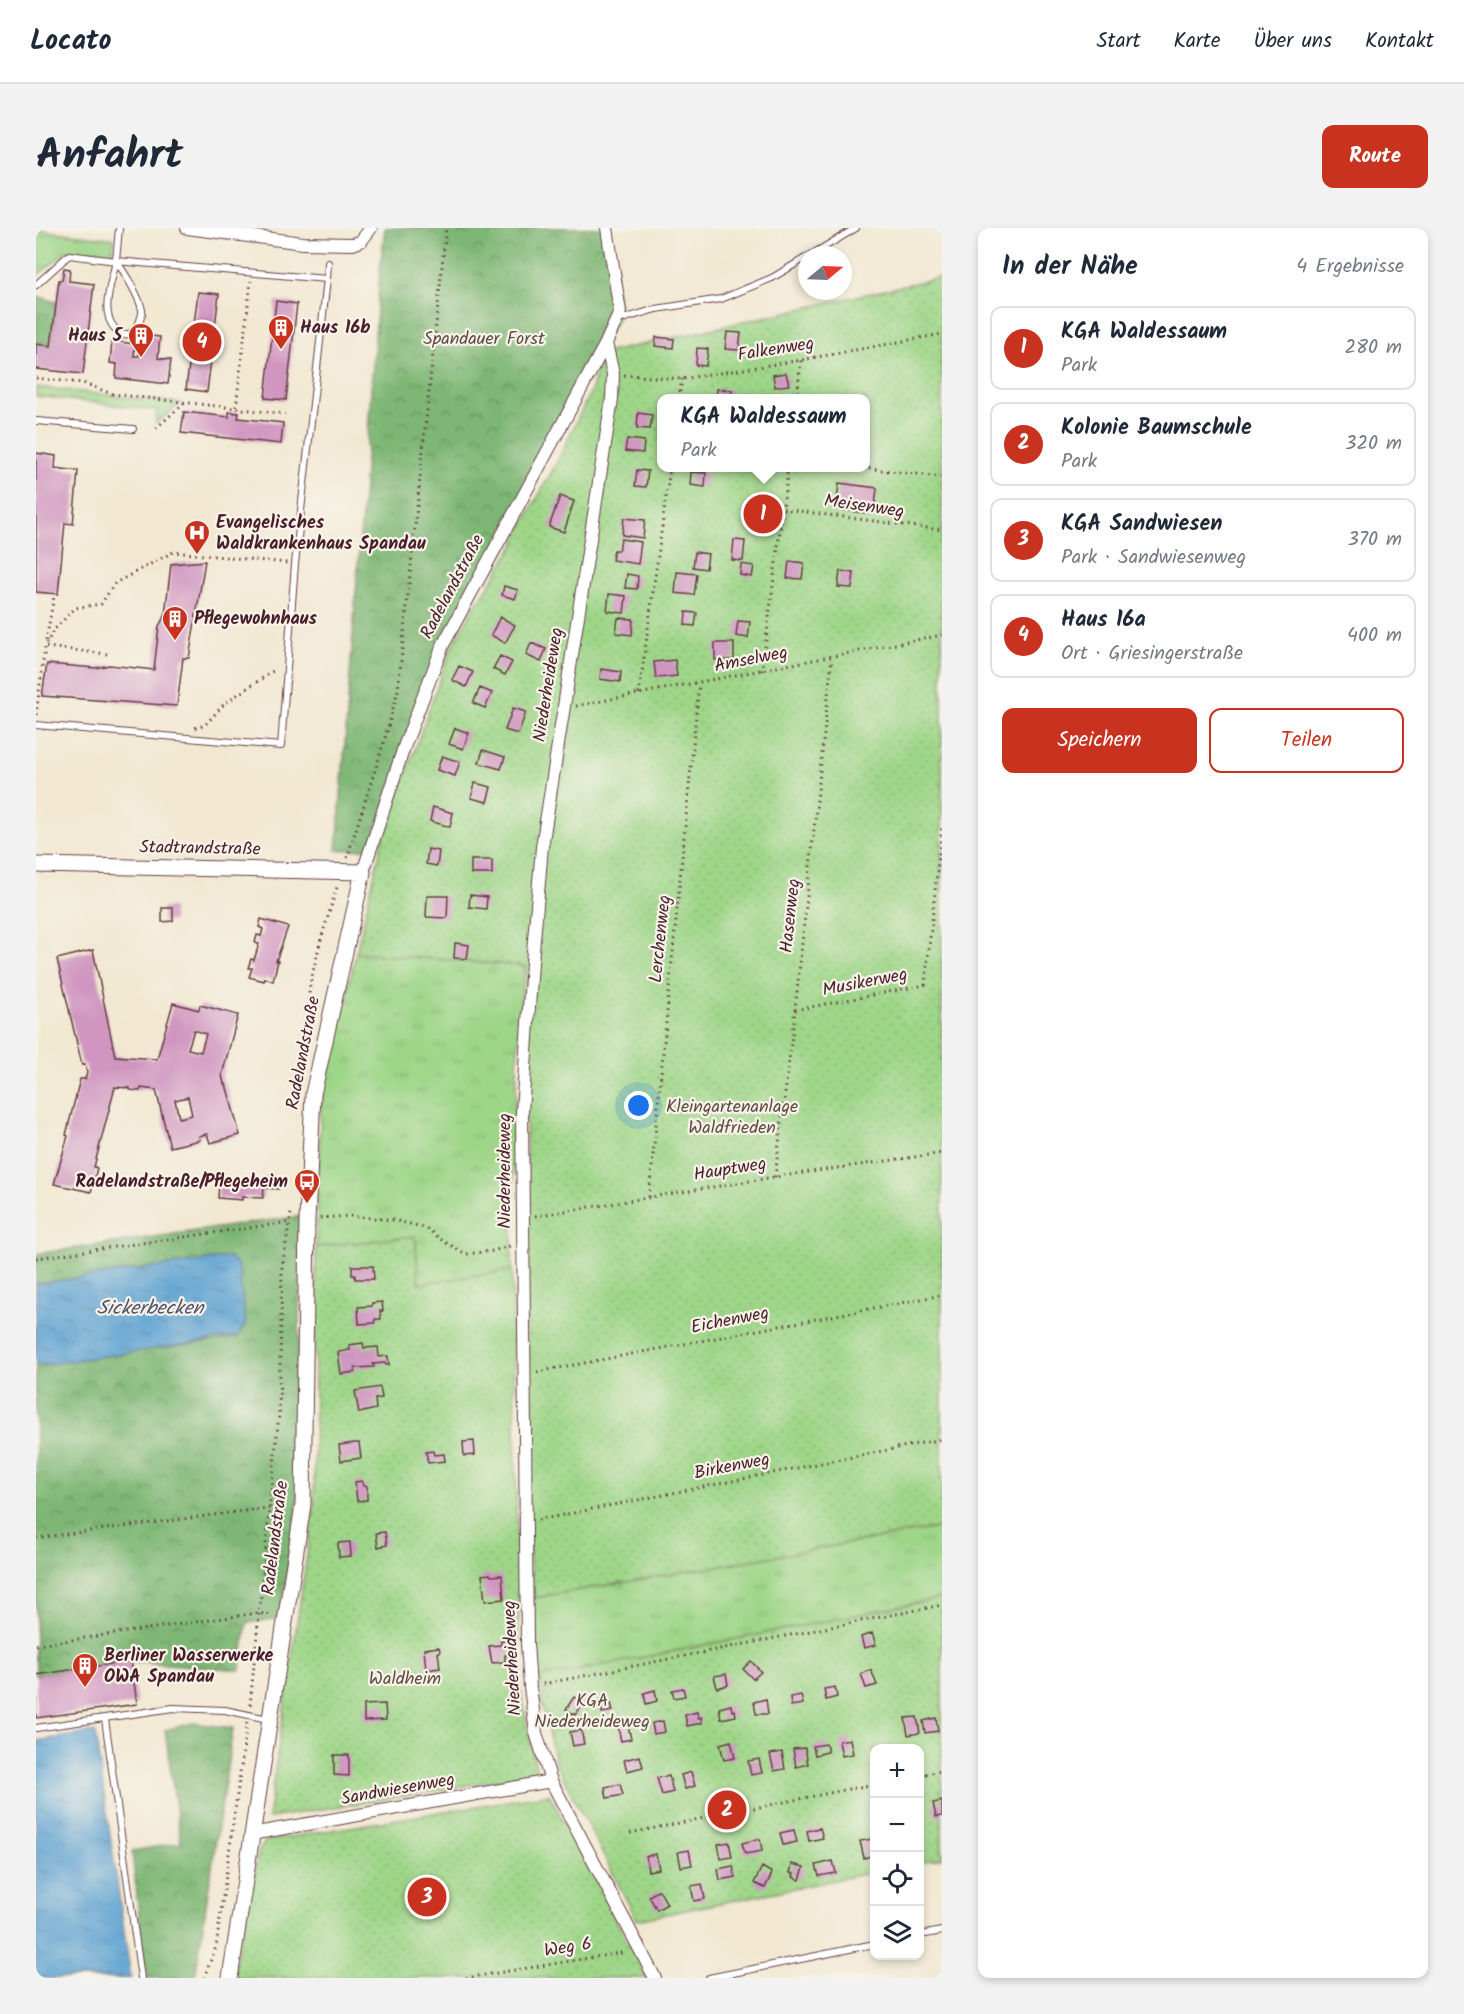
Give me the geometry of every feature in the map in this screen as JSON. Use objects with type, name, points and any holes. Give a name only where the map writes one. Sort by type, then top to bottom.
[{"type":"street","points":[[188,228],[303,243],[353,244],[361,241],[372,228]]},
{"type":"street","name":"Radelandstraße","points":[[230,1978],[303,1505],[307,1220],[313,1094],[363,872],[404,747],[443,645],[606,343],[620,312],[607,228]]},
{"type":"street","name":"Niederheideweg","points":[[606,343],[614,374],[612,399],[542,847],[522,1112],[528,1642],[530,1687],[536,1733],[550,1781],[655,1978]]},
{"type":"street","name":"Stadtrandstraße","points":[[36,865],[363,872]]},
{"type":"street","name":"Sandwiesenweg","points":[[251,1834],[550,1781]]},
{"type":"lane","points":[[116,261],[125,272],[142,311],[134,333],[123,335],[116,331],[108,320],[108,295],[116,261],[119,228]]},
{"type":"lane","points":[[826,246],[856,228]]},
{"type":"lane","points":[[36,285],[69,255],[327,279]]},
{"type":"lane","points":[[616,321],[656,309],[721,300],[772,278],[798,262]]},
{"type":"lane","points":[[36,725],[281,746],[295,564],[328,263]]},
{"type":"lane","points":[[36,421],[133,429]]},
{"type":"lane","points":[[36,1728],[172,1708],[225,1710],[269,1719]]},
{"type":"lane","points":[[105,1719],[141,1978]]},
{"type":"lane","points":[[924,1934],[942,1931]]},
{"type":"lane","points":[[709,1978],[870,1945]]},
{"type":"path","points":[[236,407],[252,273]]},
{"type":"path","name":"Falkenweg","points":[[614,374],[682,379],[942,334]]},
{"type":"path","points":[[797,394],[801,360]]},
{"type":"path","points":[[36,378],[83,383],[112,394],[285,414]]},
{"type":"path","points":[[680,394],[682,379]]},
{"type":"path","points":[[156,428],[187,401]]},
{"type":"path","points":[[870,469],[942,477]]},
{"type":"path","points":[[639,694],[669,472]]},
{"type":"path","points":[[761,672],[788,472]]},
{"type":"path","name":"Meisenweg","points":[[783,509],[942,530]]},
{"type":"path","points":[[45,647],[53,631],[75,608],[101,604],[115,583],[173,552],[295,564]]},
{"type":"path","points":[[36,717],[54,596]]},
{"type":"path","name":"Amselweg","points":[[564,709],[832,658],[942,634]]},
{"type":"path","points":[[45,647],[107,654]]},
{"type":"path","name":"Hasenweg","points":[[775,1177],[832,658]]},
{"type":"path","points":[[190,729],[205,725],[225,703],[288,663]]},
{"type":"path","name":"Lerchenweg","points":[[649,1197],[699,684]]},
{"type":"path","name":"Musikerweg","points":[[795,1010],[925,985],[942,826]]},
{"type":"path","name":"Hauptweg","points":[[523,1218],[775,1177],[942,1153]]},
{"type":"path","points":[[36,1258],[350,1216],[394,1220],[426,1228],[466,1254],[492,1251],[523,1242]]},
{"type":"path","name":"Eichenweg","points":[[524,1374],[942,1295]]},
{"type":"path","name":"Birkenweg","points":[[527,1522],[942,1439]]},
{"type":"path","points":[[36,1538],[268,1508],[284,1518],[300,1523]]},
{"type":"path","points":[[530,1687],[942,1605]]},
{"type":"path","points":[[36,1645],[258,1613],[285,1616]]},
{"type":"path","points":[[924,1774],[942,1771]]},
{"type":"path","points":[[630,1833],[870,1785]]},
{"type":"path","name":"Weg 6","points":[[466,1978],[640,1950]]},
{"type":"green space","name":"Spandauer Forst","points":[[385,228],[607,228],[620,312],[443,645],[369,849],[337,850],[380,269]]},
{"type":"green space","points":[[36,230],[114,239],[112,254],[69,250],[36,276]]},
{"type":"green space","name":"Kleingartenanlage Waldfrieden","points":[[942,277],[942,1527],[533,1598],[527,1522],[526,966],[356,953],[383,838],[450,651],[478,600],[515,544],[522,526],[556,464],[592,389],[601,354],[840,300],[852,300],[852,297]]},
{"type":"green space","points":[[36,296],[56,302],[51,346],[36,344]]},
{"type":"green space","points":[[36,387],[181,403],[156,423],[157,410],[36,396]]},
{"type":"green space","points":[[356,953],[524,966],[515,1118],[512,1270],[419,1284],[415,1237],[316,1247],[321,1105]]},
{"type":"green space","points":[[300,1216],[298,1505],[280,1618],[247,1623],[240,1670],[131,1661],[36,1675],[36,1366],[237,1337],[228,1257],[36,1284],[36,1254]]},
{"type":"green space","name":"Waldheim","points":[[415,1236],[419,1284],[512,1270],[520,1687],[537,1774],[268,1818],[314,1508],[316,1247]]},
{"type":"green space","points":[[942,1527],[942,1598],[539,1678],[536,1675],[533,1598]]},
{"type":"green space","name":"KGA Niederheideweg","points":[[942,1598],[942,1858],[924,1862],[924,1744],[870,1744],[870,1873],[637,1920],[555,1762],[541,1699],[544,1695],[539,1678]]},
{"type":"green space","points":[[193,1723],[233,1728],[195,1978],[146,1978],[132,1851],[181,1843],[165,1730]]},
{"type":"green space","points":[[549,1794],[647,1978],[232,1978],[259,1851],[266,1841]]},
{"type":"water","name":"Sickerbecken","points":[[228,1257],[238,1265],[246,1324],[237,1337],[36,1366],[36,1284]]},
{"type":"water","points":[[95,1732],[131,1978],[36,1978],[36,1741]]},
{"type":"building","points":[[64,268],[70,269],[69,281],[94,284],[83,374],[36,369],[36,344],[51,346],[59,280],[62,280]]},
{"type":"building","points":[[198,292],[219,294],[207,392],[186,389]]},
{"type":"building","name":"Haus 16b","points":[[276,301],[297,304],[286,400],[265,398]]},
{"type":"building","points":[[727,332],[741,333],[739,350],[725,349]]},
{"type":"building","name":"Haus 5","points":[[141,335],[160,337],[158,358],[171,360],[168,384],[116,378],[117,364],[110,363],[112,341],[135,344],[134,356],[139,356]]},
{"type":"building","points":[[656,337],[674,339],[673,348],[655,346]]},
{"type":"building","points":[[697,348],[708,349],[706,366],[696,365]]},
{"type":"building","points":[[786,373],[789,385],[775,387],[773,375]]},
{"type":"building","points":[[717,389],[732,390],[732,394],[716,394]]},
{"type":"building","points":[[184,412],[229,417],[229,412],[239,413],[238,418],[283,423],[281,444],[181,433]]},
{"type":"building","points":[[638,413],[652,415],[650,429],[637,428]]},
{"type":"building","points":[[627,439],[644,441],[643,453],[625,451]]},
{"type":"building","points":[[36,453],[56,456],[55,468],[78,471],[73,524],[65,523],[58,594],[36,592]]},
{"type":"building","points":[[637,470],[648,471],[646,487],[635,486]]},
{"type":"building","points":[[691,472],[706,473],[705,487],[690,485]]},
{"type":"building","points":[[839,483],[877,488],[874,514],[836,509]]},
{"type":"building","points":[[560,496],[574,501],[564,532],[549,527]]},
{"type":"building","points":[[624,518],[645,520],[643,538],[622,535]]},
{"type":"building","points":[[621,539],[641,542],[638,564],[612,560],[614,550],[619,550]]},
{"type":"building","points":[[734,540],[745,541],[743,561],[732,560]]},
{"type":"building","points":[[695,552],[708,554],[706,569],[693,567]]},
{"type":"building","name":"Pflegewohnhaus","points":[[205,561],[189,658],[183,658],[177,706],[42,696],[47,664],[96,668],[109,665],[154,670],[159,626],[165,615],[171,564]]},
{"type":"building","points":[[789,561],[804,563],[802,579],[787,578]]},
{"type":"building","points":[[741,564],[754,566],[752,577],[740,575]]},
{"type":"building","points":[[840,571],[854,573],[852,588],[838,587]]},
{"type":"building","points":[[677,572],[697,574],[694,595],[675,593]]},
{"type":"building","points":[[627,574],[638,576],[637,589],[625,588]]},
{"type":"building","points":[[504,586],[518,590],[515,599],[502,595]]},
{"type":"building","points":[[609,594],[626,596],[624,613],[607,611]]},
{"type":"building","points":[[686,612],[697,613],[695,626],[685,625]]},
{"type":"building","points":[[500,617],[515,625],[505,643],[491,635]]},
{"type":"building","points":[[618,618],[633,619],[632,635],[616,633]]},
{"type":"building","points":[[738,621],[750,622],[748,638],[736,636]]},
{"type":"building","points":[[531,643],[546,649],[541,662],[526,655]]},
{"type":"building","points":[[715,643],[734,643],[734,660],[715,660]]},
{"type":"building","points":[[500,656],[512,662],[505,675],[493,669]]},
{"type":"building","points":[[675,660],[677,676],[656,678],[654,662]]},
{"type":"building","points":[[459,666],[473,672],[466,687],[452,680]]},
{"type":"building","points":[[601,669],[621,672],[620,682],[600,679]]},
{"type":"building","points":[[480,688],[492,693],[485,708],[473,703]]},
{"type":"building","points":[[513,708],[526,712],[518,734],[505,730]]},
{"type":"building","points":[[455,728],[469,733],[463,749],[449,744]]},
{"type":"building","points":[[483,750],[505,757],[501,769],[479,763]]},
{"type":"building","points":[[442,756],[460,762],[455,776],[437,770]]},
{"type":"building","points":[[475,783],[491,787],[487,802],[471,798]]},
{"type":"building","points":[[433,807],[453,813],[450,827],[430,821]]},
{"type":"building","points":[[428,849],[439,851],[437,866],[426,864]]},
{"type":"building","points":[[471,860],[492,860],[492,874],[471,874]]},
{"type":"building","points":[[470,895],[487,897],[486,909],[469,907]]},
{"type":"building","points":[[427,896],[448,896],[447,918],[426,917]]},
{"type":"building","points":[[162,908],[173,908],[173,921],[162,922]]},
{"type":"building","points":[[261,919],[288,927],[276,961],[278,961],[273,981],[249,977],[252,968],[248,968],[251,959],[254,960],[259,944],[255,943],[257,935],[261,936],[263,929],[259,927]]},
{"type":"building","points":[[455,943],[469,945],[467,959],[454,958]]},
{"type":"building","points":[[93,950],[115,1056],[157,1059],[173,1003],[199,1010],[200,1005],[238,1015],[222,1075],[240,1135],[210,1143],[207,1134],[199,1136],[200,1140],[170,1147],[156,1090],[141,1088],[140,1091],[115,1087],[94,1167],[97,1168],[91,1192],[54,1184],[68,1136],[66,1135],[80,1079],[85,1079],[87,1073],[85,1064],[82,1065],[57,959]],"holes":[[[194,1030],[206,1034],[201,1052],[188,1049]],[[188,1097],[192,1115],[179,1118],[175,1100]]]},
{"type":"building","points":[[264,1177],[279,1178],[278,1189],[264,1188],[263,1198],[242,1197],[242,1200],[218,1198],[219,1181],[264,1184]]},
{"type":"building","points":[[352,1266],[373,1266],[374,1279],[355,1279],[355,1275],[352,1275]]},
{"type":"building","points":[[382,1302],[381,1319],[375,1319],[375,1323],[359,1324],[358,1307],[372,1306],[372,1303]]},
{"type":"building","points":[[363,1343],[364,1348],[378,1347],[379,1357],[388,1356],[389,1365],[373,1364],[374,1367],[355,1368],[355,1372],[341,1374],[338,1352],[350,1350],[349,1345]]},
{"type":"building","points":[[380,1387],[382,1398],[375,1399],[376,1409],[359,1413],[355,1391]]},
{"type":"building","points":[[474,1441],[475,1455],[464,1456],[463,1442]]},
{"type":"building","points":[[359,1443],[361,1458],[341,1461],[339,1445]]},
{"type":"building","points":[[433,1451],[434,1455],[444,1454],[445,1461],[428,1463],[426,1452]]},
{"type":"building","points":[[362,1481],[363,1486],[367,1486],[367,1500],[357,1501],[355,1482]]},
{"type":"building","points":[[385,1532],[387,1545],[378,1547],[376,1533]]},
{"type":"building","points":[[350,1542],[351,1556],[339,1557],[338,1543]]},
{"type":"building","points":[[490,1574],[491,1576],[502,1575],[504,1599],[485,1601],[482,1575]]},
{"type":"building","points":[[872,1633],[876,1645],[864,1648],[861,1637]]},
{"type":"building","points":[[501,1641],[507,1641],[507,1644],[510,1644],[510,1655],[505,1655],[505,1662],[492,1663],[489,1646],[501,1645]]},
{"type":"building","points":[[439,1647],[440,1668],[426,1670],[424,1649]]},
{"type":"building","name":"Berliner Wasserwerke OWA Spandau","points":[[131,1661],[137,1704],[36,1718],[36,1675]]},
{"type":"building","points":[[751,1661],[761,1672],[753,1679],[743,1669]]},
{"type":"building","points":[[871,1670],[877,1685],[866,1688],[861,1674]]},
{"type":"building","points":[[726,1674],[728,1685],[717,1688],[714,1676]]},
{"type":"building","points":[[835,1687],[837,1697],[826,1700],[824,1689]]},
{"type":"building","points":[[683,1688],[685,1696],[674,1698],[672,1690]]},
{"type":"building","points":[[655,1690],[657,1701],[646,1704],[644,1693]]},
{"type":"building","points":[[801,1695],[803,1704],[791,1706],[790,1697]]},
{"type":"building","points":[[574,1697],[583,1703],[575,1715],[566,1709]]},
{"type":"building","points":[[766,1699],[768,1714],[756,1714],[754,1702]]},
{"type":"building","points":[[610,1700],[613,1711],[602,1713],[600,1702]]},
{"type":"building","points":[[385,1704],[386,1720],[364,1721],[364,1705]]},
{"type":"building","points":[[731,1705],[736,1716],[721,1719],[719,1708]]},
{"type":"building","points":[[697,1712],[702,1723],[687,1726],[685,1715]]},
{"type":"building","points":[[917,1717],[920,1733],[908,1735],[905,1718]]},
{"type":"building","points":[[936,1718],[938,1731],[925,1733],[923,1721]]},
{"type":"building","points":[[663,1721],[665,1732],[654,1734],[652,1723]]},
{"type":"building","points":[[628,1725],[631,1739],[621,1741],[618,1727]]},
{"type":"building","points":[[581,1730],[584,1744],[573,1746],[570,1732]]},
{"type":"building","points":[[850,1739],[853,1754],[842,1756],[839,1741]]},
{"type":"building","points":[[731,1741],[735,1758],[724,1760],[720,1744]]},
{"type":"building","points":[[826,1744],[828,1752],[815,1755],[813,1746]]},
{"type":"building","points":[[805,1748],[808,1764],[796,1767],[793,1749]]},
{"type":"building","points":[[782,1752],[785,1769],[774,1771],[770,1754]]},
{"type":"building","points":[[334,1755],[349,1755],[349,1776],[334,1775]]},
{"type":"building","points":[[640,1756],[643,1767],[627,1771],[624,1760]]},
{"type":"building","points":[[759,1759],[762,1773],[751,1775],[748,1761]]},
{"type":"building","points":[[691,1772],[695,1786],[685,1789],[681,1775]]},
{"type":"building","points":[[669,1776],[673,1792],[662,1795],[657,1778]]},
{"type":"building","points":[[620,1784],[623,1795],[607,1798],[605,1787]]},
{"type":"building","points":[[942,1801],[942,1816],[936,1817],[933,1803]]},
{"type":"building","points":[[820,1828],[823,1838],[809,1841],[807,1831]]},
{"type":"building","points":[[794,1830],[797,1842],[783,1845],[780,1833]]},
{"type":"building","points":[[760,1839],[762,1851],[745,1854],[742,1843]]},
{"type":"building","points":[[870,1839],[870,1856],[864,1858],[860,1841]]},
{"type":"building","points":[[729,1842],[732,1857],[721,1859],[718,1844]]},
{"type":"building","points":[[689,1850],[692,1865],[681,1867],[678,1852]]},
{"type":"building","points":[[656,1854],[659,1869],[648,1871],[646,1856]]},
{"type":"building","points":[[833,1861],[836,1873],[819,1876],[816,1865]]},
{"type":"building","points":[[792,1864],[804,1867],[800,1880],[790,1873]]},
{"type":"building","points":[[733,1866],[735,1877],[720,1880],[718,1869]]},
{"type":"building","points":[[762,1867],[772,1873],[765,1888],[754,1883]]},
{"type":"building","points":[[702,1884],[705,1899],[694,1901],[691,1886]]},
{"type":"building","points":[[659,1890],[667,1904],[657,1910],[649,1896]]},
{"type":"place","name":"Haus 16a","points":[[202,342]]},
{"type":"place","name":"Haus 16b","points":[[281,351]]},
{"type":"place","name":"Haus 5","points":[[141,359]]},
{"type":"place","name":"KGA Waldessaum","points":[[763,514]]},
{"type":"place","name":"Evangelisches Waldkrankenhaus Spandau","points":[[197,556]]},
{"type":"place","name":"Pflegewohnhaus","points":[[175,642]]},
{"type":"place","name":"Radelandstraße/Pflegeheim","points":[[307,1205]]},
{"type":"place","name":"Berliner Wasserwerke OWA Spandau","points":[[85,1689]]},
{"type":"place","name":"Kolonie Baumschule","points":[[727,1810]]},
{"type":"place","name":"KGA Sandwiesen","points":[[427,1897]]}]
